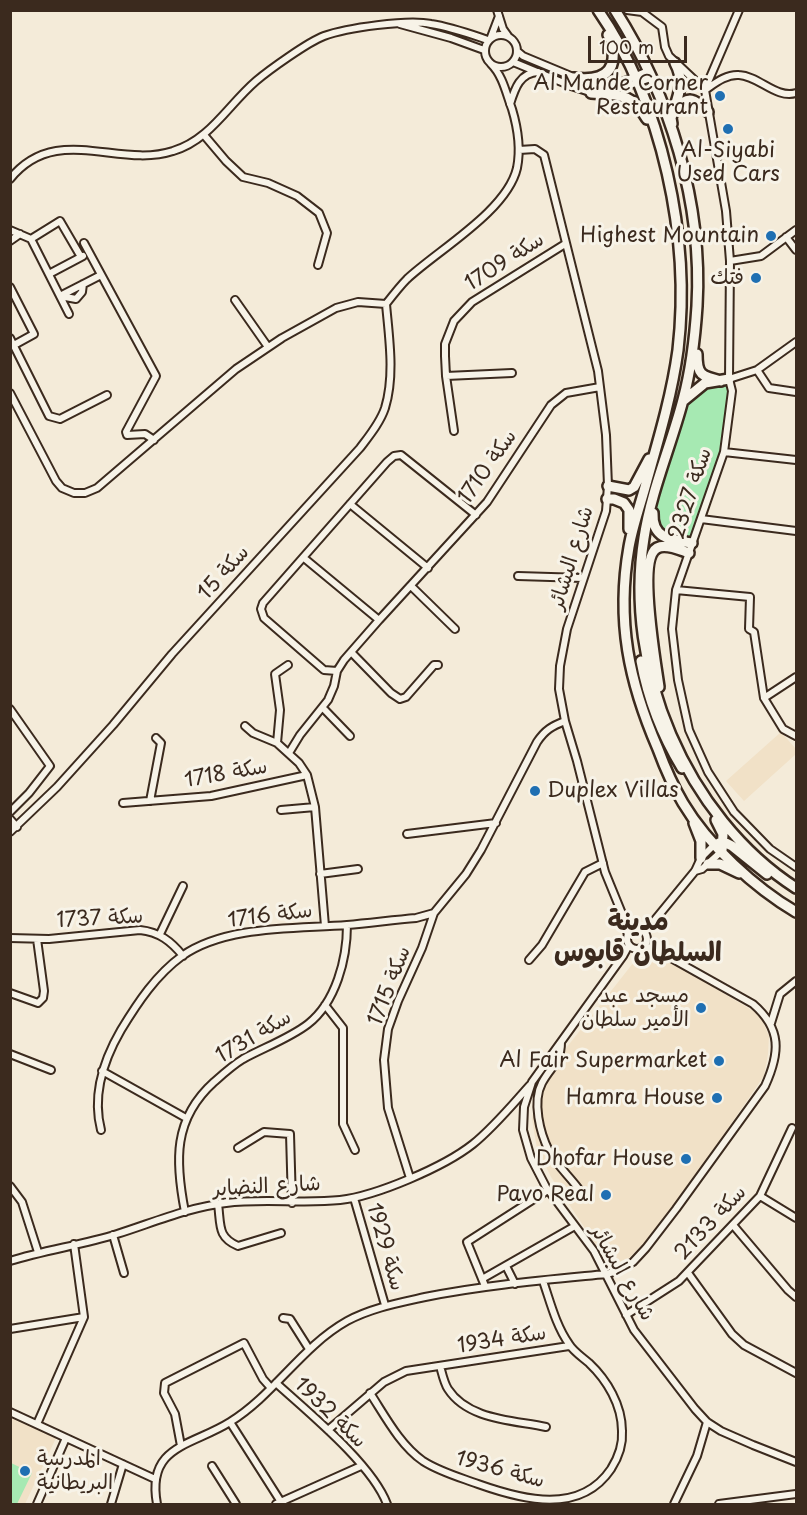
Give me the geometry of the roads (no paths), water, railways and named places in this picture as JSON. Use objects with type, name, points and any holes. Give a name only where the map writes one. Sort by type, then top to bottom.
[{"type":"main road","points":[[574,78],[588,80],[597,78],[609,71],[613,64],[614,54],[611,40],[592,10]]},
{"type":"main road","points":[[598,10],[637,79],[655,132],[668,182],[677,234],[681,302],[678,351],[656,446],[629,544]]},
{"type":"main road","points":[[615,10],[650,74],[672,130],[689,193],[697,266],[697,367],[706,377],[725,380]]},
{"type":"main road","points":[[672,130],[673,112],[681,86],[681,76],[675,63]]},
{"type":"main road","points":[[591,93],[617,95],[639,105],[655,132]]},
{"type":"main road","points":[[673,112],[682,102],[692,100],[708,112]]},
{"type":"main road","points":[[696,318],[683,401],[644,537],[636,596],[638,638],[653,707],[676,758],[721,827],[720,846]]},
{"type":"main road","points":[[683,401],[705,383],[725,380]]},
{"type":"main road","points":[[608,486],[629,490],[634,487],[656,446]]},
{"type":"main road","points":[[654,496],[652,524],[657,532],[691,548]]},
{"type":"main road","points":[[607,500],[614,499],[624,503],[629,510],[625,627],[631,676],[646,724],[670,778],[689,813],[701,841],[705,861],[720,864],[755,883],[796,912]]},
{"type":"main road","points":[[663,713],[651,633],[648,595],[651,557],[654,549],[661,547],[691,548]]},
{"type":"main road","points":[[639,584],[642,631],[649,668],[663,713],[685,762],[718,815],[745,846],[768,868],[796,888]]},
{"type":"main road","points":[[689,813],[755,883]]},
{"type":"main road","points":[[720,846],[732,846],[796,894]]},
{"type":"street","points":[[627,10],[642,12],[662,27],[665,47],[675,63],[705,90]]},
{"type":"street","points":[[705,90],[738,10]]},
{"type":"street","points":[[498,13],[503,29],[513,40],[517,51],[523,56],[595,86],[606,86],[637,79]]},
{"type":"street","points":[[10,393],[56,481],[62,488],[74,493],[85,493],[97,488],[236,369],[268,347],[336,308],[358,302],[387,304],[407,279],[496,203],[509,187],[516,170],[519,150],[517,127],[502,80],[486,59],[484,50],[498,13]]},
{"type":"street","points":[[10,179],[28,161],[48,153],[71,149],[149,155],[173,151],[204,135],[255,82],[323,36],[404,22],[432,24],[489,39],[502,34],[508,36]]},
{"type":"street","points":[[399,24],[451,38],[484,50]]},
{"type":"street","points":[[502,80],[517,51]]},
{"type":"street","points":[[490,64],[496,66],[510,64],[539,72],[591,93],[612,92],[650,74]]},
{"type":"street","points":[[510,104],[518,82],[530,72],[539,72]]},
{"type":"street","points":[[705,90],[726,78],[741,75],[783,93],[796,93]]},
{"type":"street","name":"سكة 2327","points":[[705,90],[726,211],[730,261],[725,380],[732,391],[724,452],[676,590],[672,628],[678,680],[689,730],[708,772],[734,812],[770,849],[796,867]]},
{"type":"street","points":[[204,135],[243,177],[268,183],[297,196],[319,213],[327,233],[318,265]]},
{"type":"street","name":"شارع البشائر","points":[[519,150],[535,149],[544,155],[587,325],[600,387],[606,435],[608,486],[606,512],[567,629],[560,666],[559,689],[565,721],[603,863],[625,921],[628,936]]},
{"type":"street","points":[[31,240],[60,221],[81,257]]},
{"type":"street","points":[[10,230],[31,240],[69,314]]},
{"type":"street","points":[[730,261],[761,256],[796,230]]},
{"type":"street","points":[[10,241],[20,234]]},
{"type":"street","points":[[786,237],[796,250]]},
{"type":"street","points":[[84,243],[156,376],[126,432],[127,435],[145,434],[154,440]]},
{"type":"street","name":"سكة 1709","points":[[454,431],[446,376],[445,344],[449,330],[472,302],[565,244]]},
{"type":"street","points":[[49,274],[89,252]]},
{"type":"street","points":[[60,296],[76,299],[82,292],[83,284],[101,275]]},
{"type":"street","points":[[10,287],[34,334],[12,342],[49,416],[60,419],[107,395]]},
{"type":"street","points":[[235,300],[268,347]]},
{"type":"street","name":"سكة 15","points":[[10,832],[113,725],[172,654],[360,448],[374,429],[385,407],[391,368],[387,304]]},
{"type":"street","points":[[725,380],[757,370],[796,342]]},
{"type":"street","points":[[757,370],[769,388],[796,392]]},
{"type":"street","points":[[446,376],[512,373]]},
{"type":"street","name":"سكة 1710","points":[[289,753],[300,735],[323,708],[332,693],[337,671],[351,652],[487,502],[551,405],[559,397],[574,390],[600,387]]},
{"type":"street","points":[[724,452],[796,460]]},
{"type":"street","points":[[337,671],[324,670],[264,618],[261,609],[263,603],[387,462],[394,456],[401,455],[476,515]]},
{"type":"street","points":[[350,504],[428,568]]},
{"type":"street","points":[[701,519],[796,531]]},
{"type":"street","points":[[304,558],[379,620]]},
{"type":"street","points":[[518,576],[584,578]]},
{"type":"street","points":[[411,586],[455,629]]},
{"type":"street","points":[[676,590],[750,597],[749,629],[753,632],[764,698],[783,729],[796,736]]},
{"type":"street","points":[[351,652],[400,699],[406,697],[434,665],[438,665]]},
{"type":"street","points":[[277,743],[280,710],[275,674],[288,665]]},
{"type":"street","points":[[764,698],[796,677]]},
{"type":"street","points":[[323,708],[350,736]]},
{"type":"street","points":[[10,812],[29,793],[50,766],[12,713]]},
{"type":"street","name":"سكة 1715","points":[[410,1178],[388,1108],[384,1060],[388,1029],[434,913],[466,874],[496,823],[540,738],[551,727],[565,721]]},
{"type":"street","name":"سكة 1718","points":[[244,726],[277,743],[299,763],[307,775],[315,807],[325,926]]},
{"type":"street","name":"سكة 1718","points":[[150,801],[161,743],[156,738]]},
{"type":"street","name":"سكة 1718","points":[[123,803],[210,796],[307,775]]},
{"type":"street","points":[[280,810],[315,807]]},
{"type":"street","points":[[10,819],[17,827]]},
{"type":"street","points":[[406,834],[496,823]]},
{"type":"street","points":[[646,944],[645,932],[695,871],[720,846]]},
{"type":"street","points":[[529,960],[542,945],[585,872],[603,863]]},
{"type":"street","points":[[320,874],[358,869]]},
{"type":"street","points":[[160,934],[183,886]]},
{"type":"street","name":"سكة 1716","points":[[101,1130],[97,1098],[102,1071],[114,1043],[134,1008],[155,980],[183,956],[221,938],[249,933],[416,918],[434,913]]},
{"type":"street","points":[[625,921],[645,932]]},
{"type":"street","name":"سكة 1731","points":[[185,1212],[179,1185],[178,1157],[186,1118],[199,1096],[220,1077],[240,1061],[307,1024],[325,1005],[341,970],[347,945],[347,925]]},
{"type":"street","points":[[637,929],[632,930],[628,936],[632,947],[646,944],[753,1004],[766,1015],[771,1023]]},
{"type":"street","name":"سكة 1737","points":[[10,938],[37,939],[140,930],[160,934],[174,944],[183,956]]},
{"type":"street","points":[[10,993],[38,1003],[43,999],[37,939]]},
{"type":"street","name":"شارع البشائر","points":[[632,947],[623,956],[561,1046],[532,1082],[524,1107],[523,1130],[531,1158],[548,1190],[594,1251],[634,1330],[695,1409],[707,1422],[753,1445],[796,1462]]},
{"type":"street","points":[[771,1023],[780,994],[796,981]]},
{"type":"street","points":[[325,1005],[344,1028],[343,1124],[355,1150]]},
{"type":"street","name":"سكة 1929","points":[[155,1479],[171,1451],[230,1422],[274,1386],[309,1349],[347,1321],[385,1305],[484,1283],[515,1284],[606,1274],[633,1263],[676,1209],[765,1086],[774,1067],[776,1048],[771,1023]]},
{"type":"street","points":[[561,1046],[560,1056],[537,1093],[537,1102],[544,1140],[549,1152],[578,1188]]},
{"type":"street","points":[[10,1054],[51,1070]]},
{"type":"street","points":[[102,1071],[186,1118]]},
{"type":"street","name":"شارع النضاير","points":[[10,1261],[38,1252],[113,1235],[218,1204],[292,1203],[354,1198],[410,1178],[472,1145],[507,1111],[532,1082]]},
{"type":"street","points":[[507,1111],[513,1110],[524,1116]]},
{"type":"street","name":"سكة 2133","points":[[626,1315],[679,1281],[760,1196],[792,1128]]},
{"type":"street","points":[[238,1148],[264,1132],[290,1134],[292,1203]]},
{"type":"street","points":[[10,1186],[22,1202],[38,1252]]},
{"type":"street","points":[[484,1283],[467,1242],[548,1190]]},
{"type":"street","points":[[760,1196],[796,1218]]},
{"type":"street","name":"سكة 1929","points":[[354,1198],[385,1305]]},
{"type":"street","points":[[218,1204],[226,1241],[238,1246],[281,1233]]},
{"type":"street","points":[[733,1225],[796,1298]]},
{"type":"street","name":"سكة 1929","points":[[484,1283],[506,1266],[575,1226]]},
{"type":"street","points":[[113,1235],[124,1273]]},
{"type":"street","points":[[37,1424],[84,1317],[74,1244]]},
{"type":"street","points":[[506,1266],[515,1284]]},
{"type":"street","points":[[688,1273],[732,1334],[744,1345],[796,1373]]},
{"type":"street","name":"سكة 1936","points":[[369,1393],[405,1445],[422,1460],[440,1471],[531,1499],[556,1501],[582,1496],[602,1483],[619,1457],[622,1431],[617,1403],[608,1386],[595,1370],[569,1346],[543,1281]]},
{"type":"street","points":[[10,1329],[84,1317]]},
{"type":"street","points":[[283,1318],[290,1319],[309,1349]]},
{"type":"street","points":[[181,1446],[175,1414],[164,1393],[165,1383],[244,1343],[263,1379],[274,1386]]},
{"type":"street","name":"سكة 1934","points":[[328,1430],[369,1393],[406,1371],[569,1346]]},
{"type":"street","name":"سكة 1934","points":[[440,1366],[447,1388],[460,1402],[478,1413],[546,1427]]},
{"type":"street","name":"سكة 1932","points":[[274,1386],[328,1430],[376,1484],[387,1504]]},
{"type":"street","points":[[10,1412],[155,1479],[157,1504]]},
{"type":"street","name":"سكة 1932","points":[[230,1422],[279,1503],[361,1466]]},
{"type":"street","points":[[675,1504],[697,1456],[707,1422]]},
{"type":"street","points":[[37,1504],[66,1438]]},
{"type":"street","points":[[111,1504],[123,1464]]},
{"type":"street","points":[[212,1466],[236,1504]]},
{"type":"street","points":[[719,1504],[769,1501],[796,1494]]},
{"type":"place","name":"Al Mande Corner Restaurant","points":[[720,96]]},
{"type":"place","name":"Al-Siyabi Used Cars","points":[[728,129]]},
{"type":"place","name":"Highest Mountain","points":[[771,236]]},
{"type":"place","name":"فتك","points":[[756,278]]},
{"type":"place","name":"Duplex Villas","points":[[535,791]]},
{"type":"place","name":"مسجد عبد الأمير سلطان","points":[[701,1008]]},
{"type":"place","name":"Al Fair Supermarket","points":[[719,1061]]},
{"type":"place","name":"Hamra House","points":[[717,1098]]},
{"type":"place","name":"Dhofar House","points":[[686,1159]]},
{"type":"place","name":"Pavo Real","points":[[606,1195]]},
{"type":"place","name":"المدرسة البريطانية","points":[[25,1471]]},
{"type":"district","name":"مدينة السلطان قابوس","points":[[638,938]]}]
